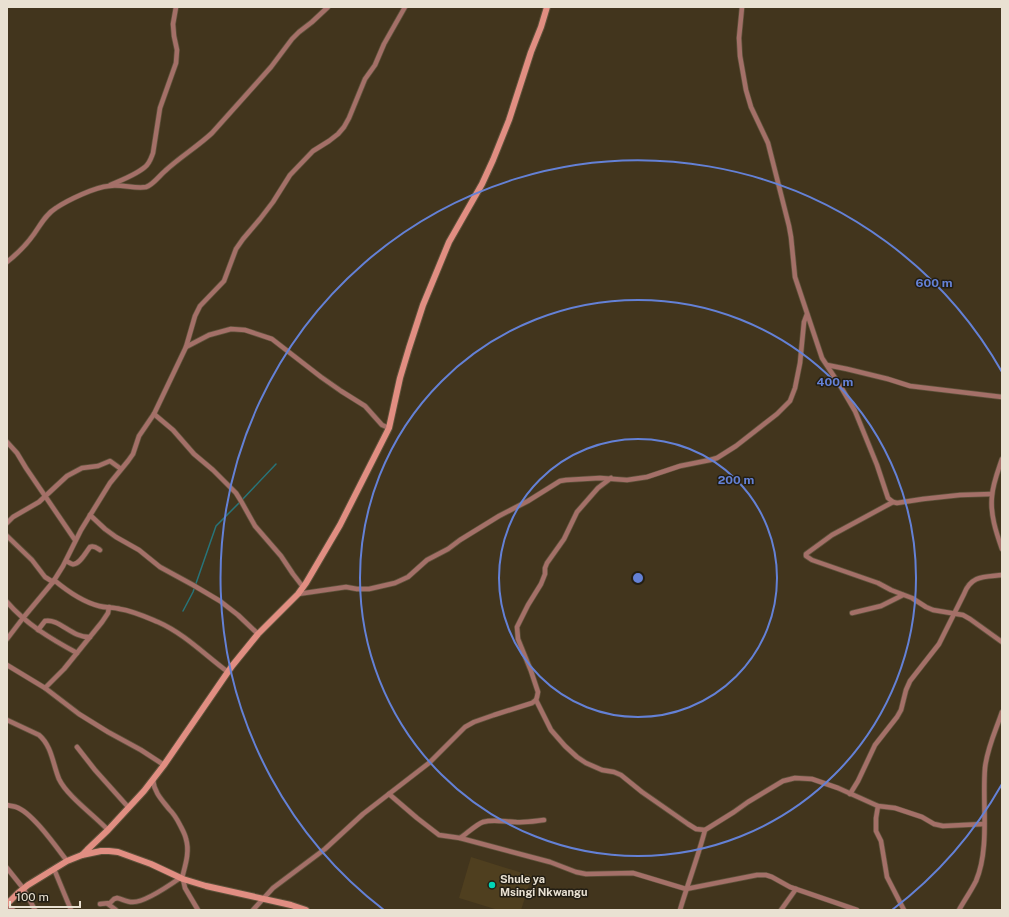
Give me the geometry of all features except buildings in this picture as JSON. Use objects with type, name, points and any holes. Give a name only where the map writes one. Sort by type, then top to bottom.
[{"type":"street","points":[[7,262],[25,245],[42,221],[54,208],[87,192],[109,186],[126,178],[145,167],[151,159],[160,108],[176,63],[177,50],[173,24],[176,7]]},
{"type":"street","points":[[109,186],[146,187],[152,184],[173,163],[212,133],[271,67],[292,39],[328,7]]},
{"type":"street","points":[[7,639],[53,581],[66,561],[75,540],[110,483],[133,454],[139,436],[154,414],[186,347],[198,310],[202,303],[224,281],[234,253],[273,202],[290,175],[314,151],[338,134],[344,127],[365,79],[375,65],[384,44],[405,7]]},
{"type":"street","points":[[82,855],[129,808],[153,780],[228,672],[258,634],[298,594],[313,572],[340,525],[389,428],[400,378],[410,342],[423,305],[449,242],[482,184],[493,160],[509,120],[547,7]]},
{"type":"street","points":[[742,7],[739,38],[740,56],[746,90],[751,107],[768,143],[789,226],[795,277],[822,358],[855,411],[877,465],[885,494],[893,502],[902,503],[960,495],[992,494]]},
{"type":"street","points":[[298,594],[346,586],[370,589],[395,583],[408,577],[427,560],[448,549],[499,516],[528,501],[560,481],[573,479],[611,478],[627,480],[647,477],[680,466],[710,460],[723,454],[736,446],[777,414],[790,401],[800,363],[804,322],[807,314]]},
{"type":"street","points":[[186,347],[209,335],[231,329],[241,329],[272,339],[321,377],[365,406],[382,425],[389,428]]},
{"type":"street","points":[[827,365],[888,379],[910,386],[1002,397]]},
{"type":"street","points":[[154,414],[173,430],[188,448],[236,493],[255,526],[281,556],[303,587]]},
{"type":"street","points":[[7,442],[17,454],[75,540]]},
{"type":"street","points":[[1002,459],[992,494],[992,511],[997,535],[1002,548]]},
{"type":"street","points":[[7,522],[12,517],[39,502],[67,476],[82,468],[96,467],[112,462],[121,469]]},
{"type":"street","points":[[253,910],[273,888],[325,848],[363,814],[429,763],[465,727],[474,722],[532,703],[536,700],[538,697],[536,688],[518,639],[517,627],[541,584],[547,563],[564,539],[577,512],[598,488],[611,478]]},
{"type":"street","points":[[893,502],[832,535],[806,554],[806,556],[812,560],[878,583],[912,598],[933,610],[963,616],[970,619],[1002,642]]},
{"type":"street","points":[[90,515],[105,528],[139,550],[160,567],[220,601],[238,615],[258,634]]},
{"type":"street","points":[[7,536],[32,560],[45,577],[84,600],[99,606],[125,610],[152,619],[174,630],[228,672]]},
{"type":"street","points":[[66,561],[72,564],[79,562],[92,546],[100,550]]},
{"type":"street","points":[[850,794],[858,782],[875,745],[901,710],[910,681],[939,644],[967,586],[972,581],[983,577],[1002,575]]},
{"type":"street","points":[[852,613],[881,606],[903,595]]},
{"type":"street","points":[[7,602],[38,630],[77,653]]},
{"type":"street","points":[[45,688],[58,676],[90,637],[105,618],[109,608]]},
{"type":"street","points":[[38,630],[45,621],[49,621],[56,623],[77,635],[90,637]]},
{"type":"street","points":[[7,665],[45,688],[79,714],[164,765]]},
{"type":"street","points":[[536,700],[551,730],[577,757],[602,770],[621,775],[642,792],[696,829],[704,830],[783,781],[795,778],[812,779],[838,788],[878,806],[895,808],[922,817],[934,824],[943,826],[984,824]]},
{"type":"street","points":[[958,910],[976,881],[979,870],[983,850],[984,782],[987,757],[989,746],[1002,712]]},
{"type":"street","points":[[7,720],[42,738],[52,757],[61,783],[75,799],[108,830]]},
{"type":"street","points":[[77,747],[95,770],[129,808]]},
{"type":"street","points":[[153,780],[157,794],[175,816],[186,838],[188,846],[182,878],[198,910]]},
{"type":"street","points":[[389,794],[438,835],[460,838],[550,862],[576,872],[586,874],[632,873],[686,889],[757,875],[766,875],[796,889],[857,910]]},
{"type":"street","points":[[7,805],[16,806],[32,818],[67,861]]},
{"type":"street","points":[[878,806],[876,831],[881,841],[888,877],[904,910]]},
{"type":"street","points":[[460,838],[485,821],[497,820],[515,822],[544,820]]},
{"type":"street","points":[[680,910],[700,849],[704,830]]},
{"type":"street","points":[[13,910],[7,905],[23,888],[67,861],[82,855],[101,851],[118,852],[206,886],[263,899],[292,908],[306,910]]},
{"type":"street","points":[[7,868],[23,888],[36,910]]},
{"type":"street","points":[[54,869],[71,910]]},
{"type":"street","points":[[100,904],[108,904],[117,898],[133,902],[140,901],[182,878]]},
{"type":"street","points":[[782,910],[796,889]]},
{"type":"street","points":[[108,904],[116,910]]},
{"type":"shaded area","points":[[471,857],[532,876],[521,910],[498,910],[459,898]]},
{"type":"waterway","points":[[183,611],[193,592],[216,526],[276,464]]},
{"type":"place","name":"Shule ya Msingi Nkwangu","points":[[492,885]]}]
